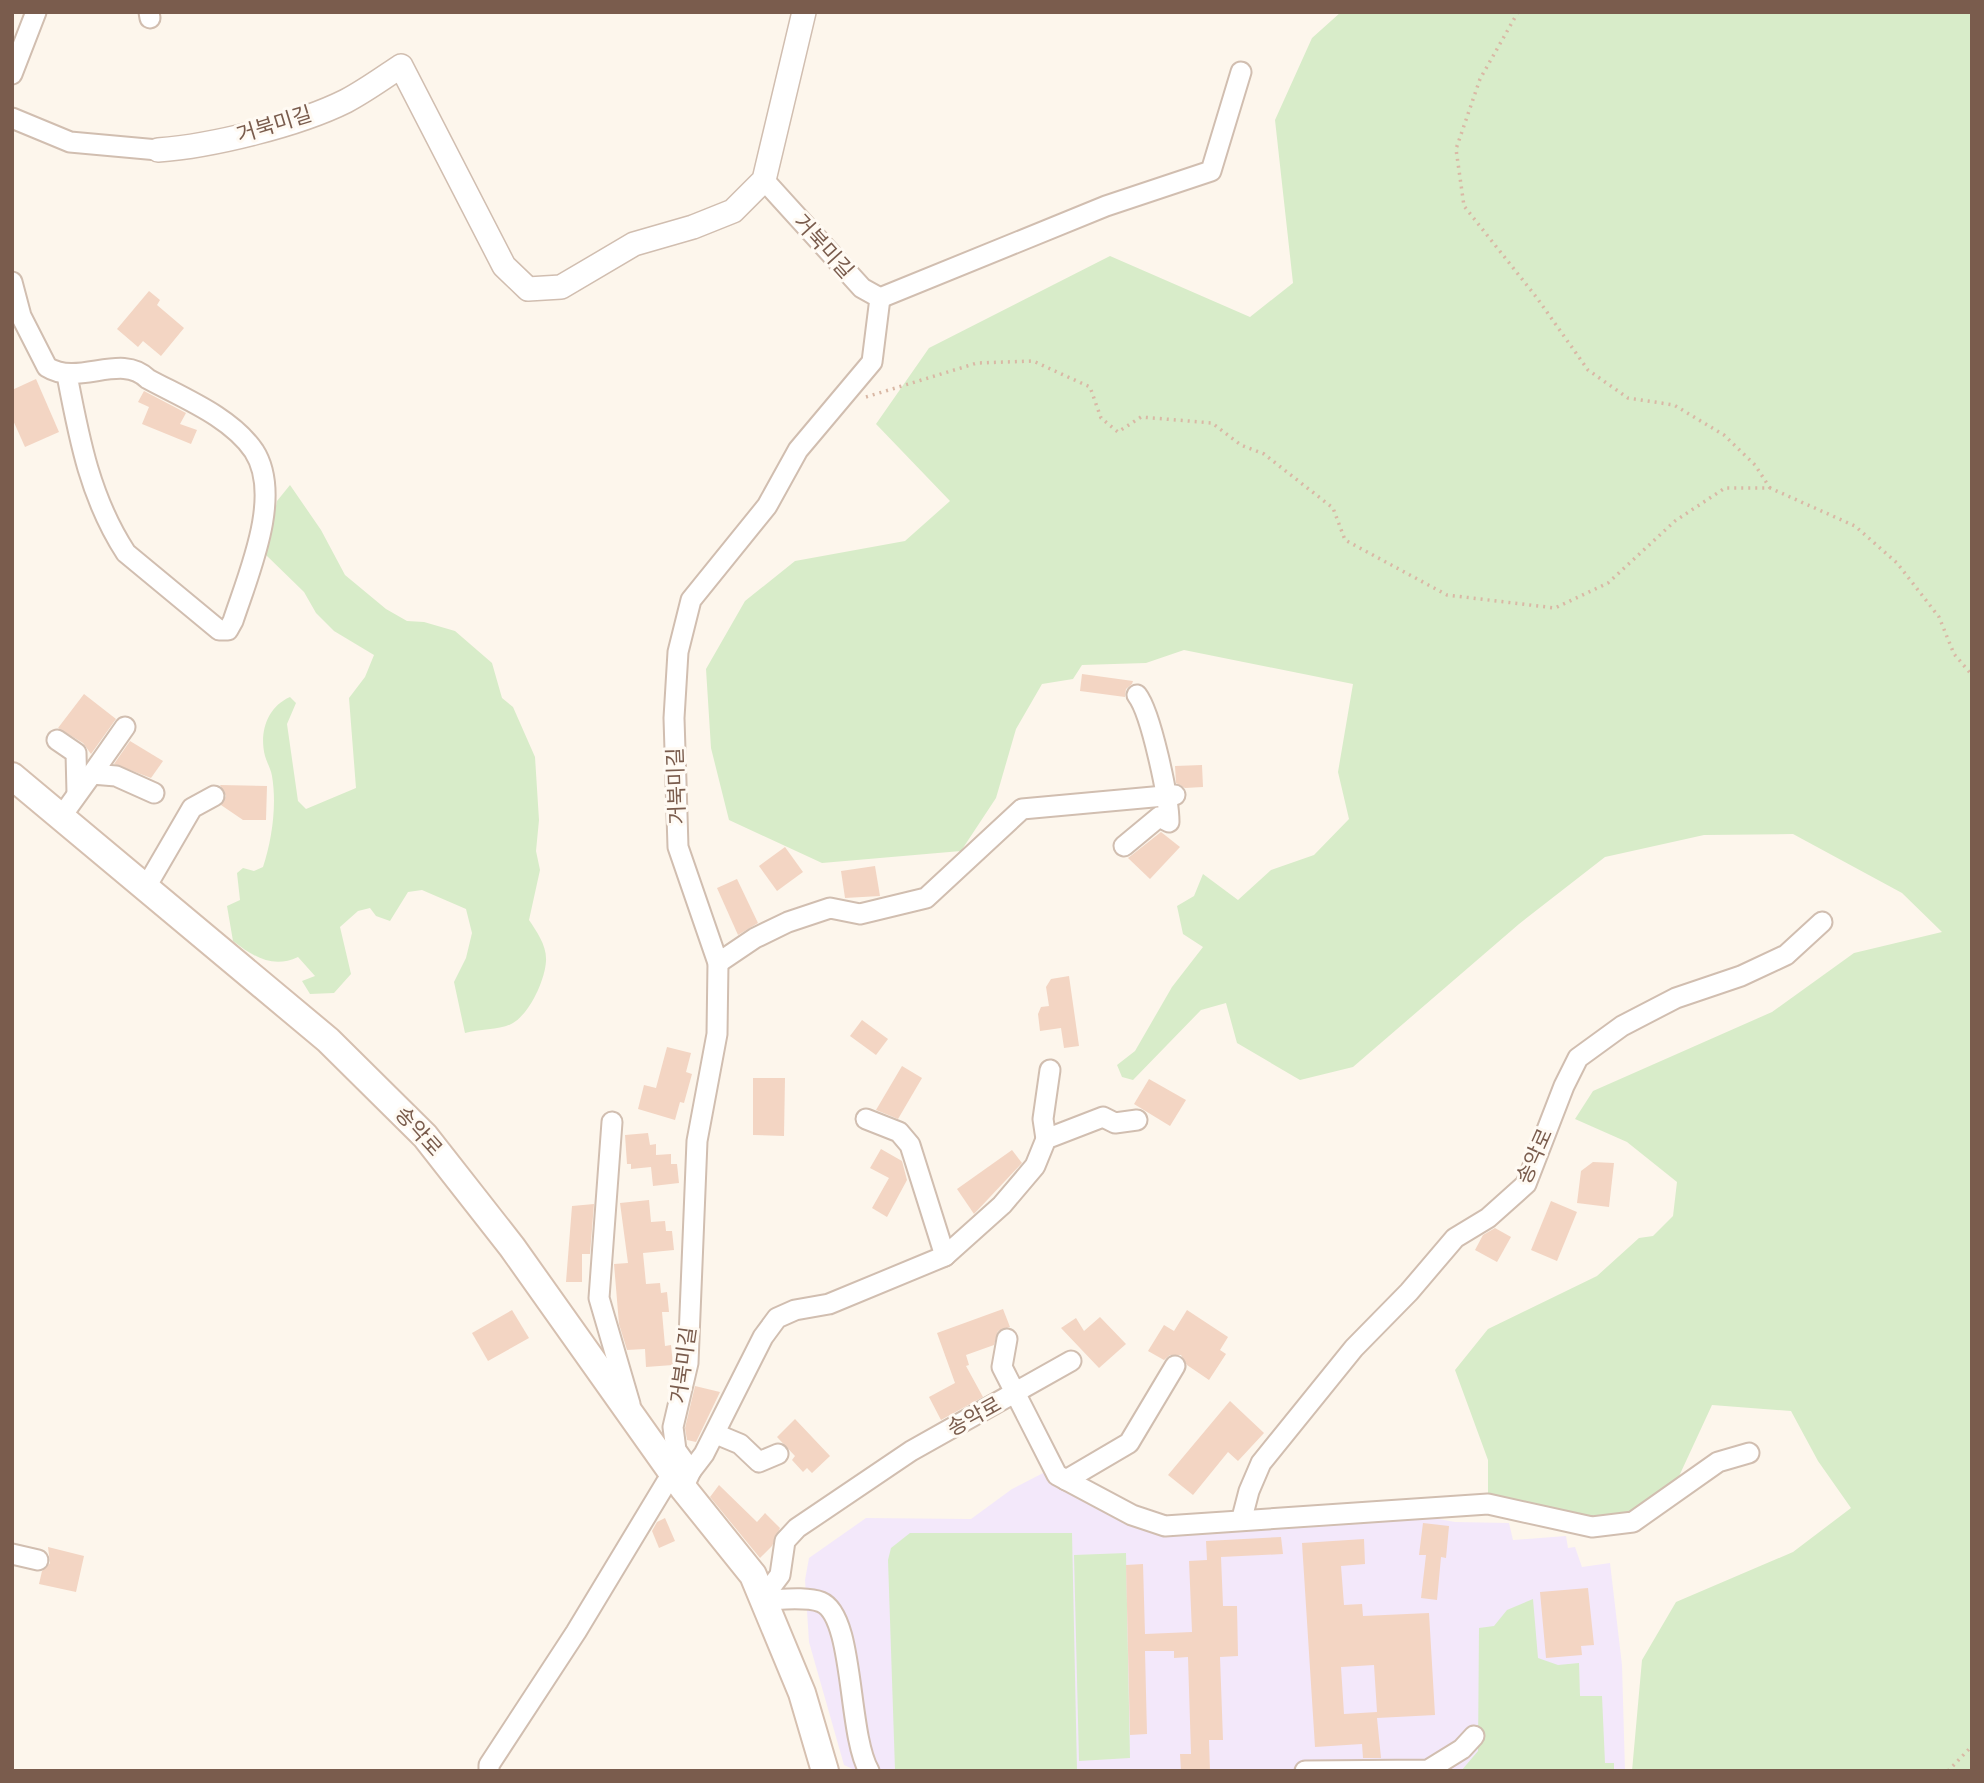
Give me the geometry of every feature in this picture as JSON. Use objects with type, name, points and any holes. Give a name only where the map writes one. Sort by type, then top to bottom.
[{"type":"main road","name":"송악로","points":[[12,776],[328,1040],[425,1136],[512,1247],[636,1425],[753,1575],[761,1600],[802,1693],[825,1771]]},
{"type":"main road","points":[[12,788],[275,1005],[341,1062],[404,1124],[680,1481],[754,1611],[781,1674],[814,1771]]},
{"type":"street","points":[[764,180],[804,12]]},
{"type":"street","points":[[12,74],[37,14]]},
{"type":"street","name":"거북미길","points":[[158,150],[191,147],[282,123],[345,101],[401,66],[504,266],[528,289],[561,287],[634,244],[693,227],[733,211],[764,180],[862,288],[880,298],[872,362],[798,450],[767,506],[691,600],[678,652],[674,718],[678,847],[718,963],[717,1034],[697,1141],[688,1363],[673,1427],[680,1481]]},
{"type":"street","points":[[880,298],[1106,206],[1211,171],[1241,72]]},
{"type":"street","points":[[12,118],[70,142],[158,150]]},
{"type":"street","points":[[12,282],[21,316],[38,354],[47,366],[67,375],[130,368],[142,362],[234,431],[253,451],[265,487],[260,535],[233,621],[228,629],[219,630],[126,553],[116,537],[83,457],[67,375]]},
{"type":"street","points":[[1124,846],[1159,817],[1169,822],[1171,796],[1147,713],[1137,695]]},
{"type":"street","points":[[61,817],[125,727]]},
{"type":"street","points":[[57,740],[76,753],[77,794]]},
{"type":"street","points":[[92,774],[116,776],[154,793]]},
{"type":"street","points":[[146,887],[192,808],[214,796]]},
{"type":"street","points":[[718,963],[788,922],[830,908],[860,914],[926,898],[1023,809],[1171,796]]},
{"type":"street","name":"송악로","points":[[1242,1518],[1249,1491],[1261,1463],[1354,1348],[1409,1292],[1455,1238],[1488,1218],[1526,1184],[1564,1086],[1578,1058],[1622,1026],[1676,998],[1741,975],[1786,955],[1822,922]]},
{"type":"street","points":[[489,1771],[489,1765],[515,1721],[680,1481],[716,1434],[763,1337],[777,1318],[795,1310],[829,1304],[945,1256],[1002,1205],[1035,1166],[1046,1139],[1043,1119],[1050,1070]]},
{"type":"street","points":[[1046,1139],[1102,1117],[1115,1123],[1137,1120]]},
{"type":"street","points":[[866,1119],[899,1132],[910,1145],[945,1256]]},
{"type":"street","name":"송악로","points":[[612,1122],[598,1298],[636,1425]]},
{"type":"street","points":[[1007,1339],[1002,1367],[1013,1394],[1071,1361]]},
{"type":"street","points":[[1066,1480],[1129,1443],[1175,1366]]},
{"type":"street","name":"송악로","points":[[761,1600],[780,1575],[785,1541],[797,1528],[911,1451],[1013,1394],[1056,1475],[1132,1515],[1165,1526],[1242,1518],[1488,1504],[1592,1527],[1633,1522],[1718,1462],[1749,1453]]},
{"type":"street","points":[[716,1434],[740,1444],[759,1462],[778,1454]]},
{"type":"street","points":[[12,1553],[38,1560]]},
{"type":"street","points":[[761,1600],[820,1601],[835,1612],[844,1637],[852,1715],[869,1771]]},
{"type":"street","points":[[1305,1771],[1428,1771],[1462,1749],[1474,1736]]},
{"type":"path","points":[[1518,12],[1479,79],[1456,149],[1464,206],[1537,298],[1588,370],[1628,398],[1674,405],[1724,435],[1755,465],[1770,488]]},
{"type":"path","points":[[834,407],[977,363],[1033,361],[1090,387],[1101,418],[1118,432],[1141,417],[1212,423],[1241,445],[1264,454],[1333,508],[1345,540],[1447,595],[1555,608],[1608,583],[1675,521],[1725,488],[1770,488],[1855,526],[1897,563],[1939,617],[1954,654],[1972,675]]},
{"type":"path","points":[[1948,1771],[1972,1746]]},
{"type":"shaded area","points":[[1047,1471],[1163,1534],[1433,1518],[1455,1522],[1509,1523],[1513,1540],[1566,1536],[1568,1548],[1575,1547],[1582,1567],[1610,1563],[1622,1665],[1625,1771],[857,1771],[844,1765],[809,1642],[805,1580],[809,1558],[866,1518],[971,1519],[1012,1489]]},
{"type":"green space","points":[[1341,12],[1972,12],[1972,1771],[1632,1771],[1642,1660],[1676,1602],[1793,1552],[1851,1508],[1818,1461],[1791,1411],[1712,1405],[1668,1500],[1609,1525],[1488,1504],[1488,1460],[1455,1370],[1488,1329],[1597,1276],[1639,1238],[1653,1236],[1673,1216],[1677,1182],[1627,1142],[1575,1119],[1593,1091],[1772,1012],[1854,953],[1942,932],[1902,893],[1793,834],[1704,835],[1605,857],[1519,924],[1353,1067],[1300,1080],[1237,1043],[1226,1003],[1201,1010],[1133,1080],[1122,1077],[1117,1065],[1135,1051],[1172,987],[1203,947],[1183,934],[1177,906],[1194,896],[1203,874],[1238,900],[1271,870],[1314,855],[1349,819],[1338,772],[1353,684],[1184,650],[1146,663],[1082,665],[1073,679],[1042,684],[1016,729],[996,798],[961,851],[822,863],[729,820],[711,748],[706,669],[745,601],[795,561],[905,541],[950,501],[876,424],[929,348],[1110,256],[1250,317],[1293,283],[1275,120],[1312,38]]},
{"type":"green space","points":[[290,485],[321,530],[345,575],[386,609],[407,621],[424,622],[455,631],[492,663],[502,698],[513,707],[535,757],[539,820],[536,851],[540,870],[529,920],[543,945],[546,961],[540,986],[531,1004],[513,1023],[465,1033],[454,982],[466,958],[472,933],[466,909],[422,890],[408,892],[390,921],[376,916],[370,908],[358,911],[340,927],[351,974],[334,993],[310,994],[302,981],[315,976],[298,957],[280,962],[272,961],[248,952],[233,941],[227,906],[240,900],[237,873],[243,868],[254,871],[263,867],[271,834],[273,787],[263,747],[264,730],[270,714],[282,701],[290,697],[296,703],[287,724],[298,801],[306,809],[356,788],[349,698],[365,677],[374,655],[334,631],[316,613],[304,592],[266,555],[277,501]]},
{"type":"green space","points":[[910,1533],[1072,1533],[1077,1771],[895,1770],[888,1560],[891,1548]]},
{"type":"green space","points":[[1126,1553],[1130,1758],[1079,1761],[1074,1555]]},
{"type":"green space","points":[[1533,1599],[1538,1658],[1558,1665],[1579,1663],[1580,1696],[1602,1696],[1605,1763],[1614,1763],[1614,1771],[1461,1771],[1478,1751],[1479,1628],[1494,1626],[1507,1610]]},
{"type":"building","points":[[149,291],[160,300],[157,305],[184,328],[161,356],[143,341],[138,347],[117,329]]},
{"type":"building","points":[[36,379],[59,432],[25,447],[12,418],[12,390]]},
{"type":"building","points":[[144,391],[186,413],[180,424],[197,430],[191,444],[142,424],[149,407],[138,402]]},
{"type":"building","points":[[1082,674],[1133,681],[1126,689],[1125,697],[1080,691]]},
{"type":"building","points":[[84,694],[116,719],[91,754],[83,743],[58,728]]},
{"type":"building","points":[[130,741],[163,761],[151,778],[114,764]]},
{"type":"building","points":[[1202,765],[1203,787],[1185,788],[1176,783],[1175,766]]},
{"type":"building","points":[[220,785],[267,786],[266,820],[243,820],[221,805],[226,796]]},
{"type":"building","points":[[1161,832],[1180,847],[1150,879],[1128,858]]},
{"type":"building","points":[[785,847],[803,872],[777,891],[759,866]]},
{"type":"building","points":[[875,866],[880,896],[845,898],[841,871]]},
{"type":"building","points":[[737,879],[758,923],[738,935],[717,888]]},
{"type":"building","points":[[1069,976],[1079,1046],[1064,1048],[1061,1028],[1040,1031],[1038,1014],[1041,1007],[1049,1006],[1046,987],[1051,979]]},
{"type":"building","points":[[862,1020],[888,1039],[876,1055],[850,1036]]},
{"type":"building","points":[[667,1047],[691,1053],[686,1072],[692,1074],[684,1103],[680,1102],[675,1120],[638,1109],[644,1085],[656,1088]]},
{"type":"building","points":[[902,1066],[922,1078],[898,1119],[876,1110]]},
{"type":"building","points":[[753,1078],[785,1078],[784,1136],[753,1135]]},
{"type":"building","points":[[1149,1079],[1186,1100],[1170,1126],[1134,1104]]},
{"type":"building","points":[[648,1133],[650,1145],[656,1144],[656,1155],[671,1154],[671,1164],[677,1164],[679,1183],[653,1186],[651,1167],[631,1169],[631,1164],[627,1164],[625,1135]]},
{"type":"building","points":[[881,1149],[902,1161],[907,1180],[887,1217],[872,1208],[889,1178],[870,1168]]},
{"type":"building","points":[[1012,1150],[1022,1163],[974,1214],[957,1189]]},
{"type":"building","points":[[1593,1162],[1614,1163],[1609,1207],[1577,1203],[1581,1171]]},
{"type":"building","points":[[649,1200],[651,1222],[665,1221],[666,1231],[672,1231],[674,1250],[643,1253],[646,1284],[660,1283],[661,1293],[667,1292],[669,1312],[662,1312],[665,1346],[671,1345],[673,1365],[646,1367],[645,1349],[627,1350],[619,1324],[614,1264],[628,1263],[620,1203]]},
{"type":"building","points":[[1551,1201],[1577,1212],[1557,1261],[1531,1250]]},
{"type":"building","points":[[594,1204],[590,1254],[582,1254],[582,1282],[566,1282],[572,1206]]},
{"type":"building","points":[[1495,1228],[1511,1237],[1497,1262],[1475,1250],[1483,1235]]},
{"type":"building","points":[[1003,1309],[1010,1327],[998,1331],[994,1345],[966,1355],[969,1365],[966,1366],[983,1397],[941,1420],[929,1397],[955,1383],[937,1333]]},
{"type":"building","points":[[512,1310],[529,1338],[488,1361],[472,1333]]},
{"type":"building","points":[[1187,1310],[1228,1337],[1220,1350],[1226,1354],[1209,1380],[1187,1365],[1181,1355],[1170,1355],[1164,1360],[1148,1351],[1164,1325],[1174,1331]]},
{"type":"building","points":[[1100,1317],[1126,1344],[1099,1368],[1061,1328],[1076,1318],[1084,1331]]},
{"type":"building","points":[[695,1386],[720,1392],[696,1442],[687,1440],[685,1428]]},
{"type":"building","points":[[1230,1401],[1264,1433],[1238,1461],[1228,1452],[1193,1495],[1168,1475]]},
{"type":"building","points":[[795,1419],[830,1456],[812,1473],[807,1468],[803,1472],[792,1460],[795,1456],[777,1437]]},
{"type":"building","points":[[719,1485],[757,1522],[765,1513],[780,1528],[772,1546],[760,1558],[710,1497]]},
{"type":"building","points":[[665,1518],[675,1541],[659,1548],[652,1531],[657,1522]]},
{"type":"building","points":[[1423,1523],[1449,1526],[1446,1558],[1441,1557],[1437,1600],[1421,1598],[1426,1555],[1419,1555]]},
{"type":"building","points":[[1281,1537],[1283,1554],[1221,1557],[1223,1606],[1237,1606],[1238,1656],[1220,1657],[1223,1740],[1209,1740],[1210,1771],[1181,1771],[1180,1754],[1191,1754],[1188,1657],[1174,1658],[1174,1651],[1145,1651],[1147,1734],[1130,1735],[1126,1565],[1143,1564],[1145,1634],[1192,1632],[1189,1561],[1207,1560],[1206,1541]]},
{"type":"building","points":[[1364,1539],[1365,1564],[1341,1566],[1344,1605],[1362,1604],[1363,1616],[1429,1613],[1435,1715],[1377,1718],[1381,1758],[1363,1758],[1362,1744],[1315,1747],[1302,1543]],"holes":[[[1374,1665],[1377,1712],[1344,1714],[1341,1667]]]},
{"type":"building","points":[[48,1547],[84,1556],[76,1592],[39,1584],[42,1571],[50,1563]]},
{"type":"building","points":[[1588,1588],[1594,1645],[1581,1646],[1582,1655],[1546,1658],[1540,1592]]}]
